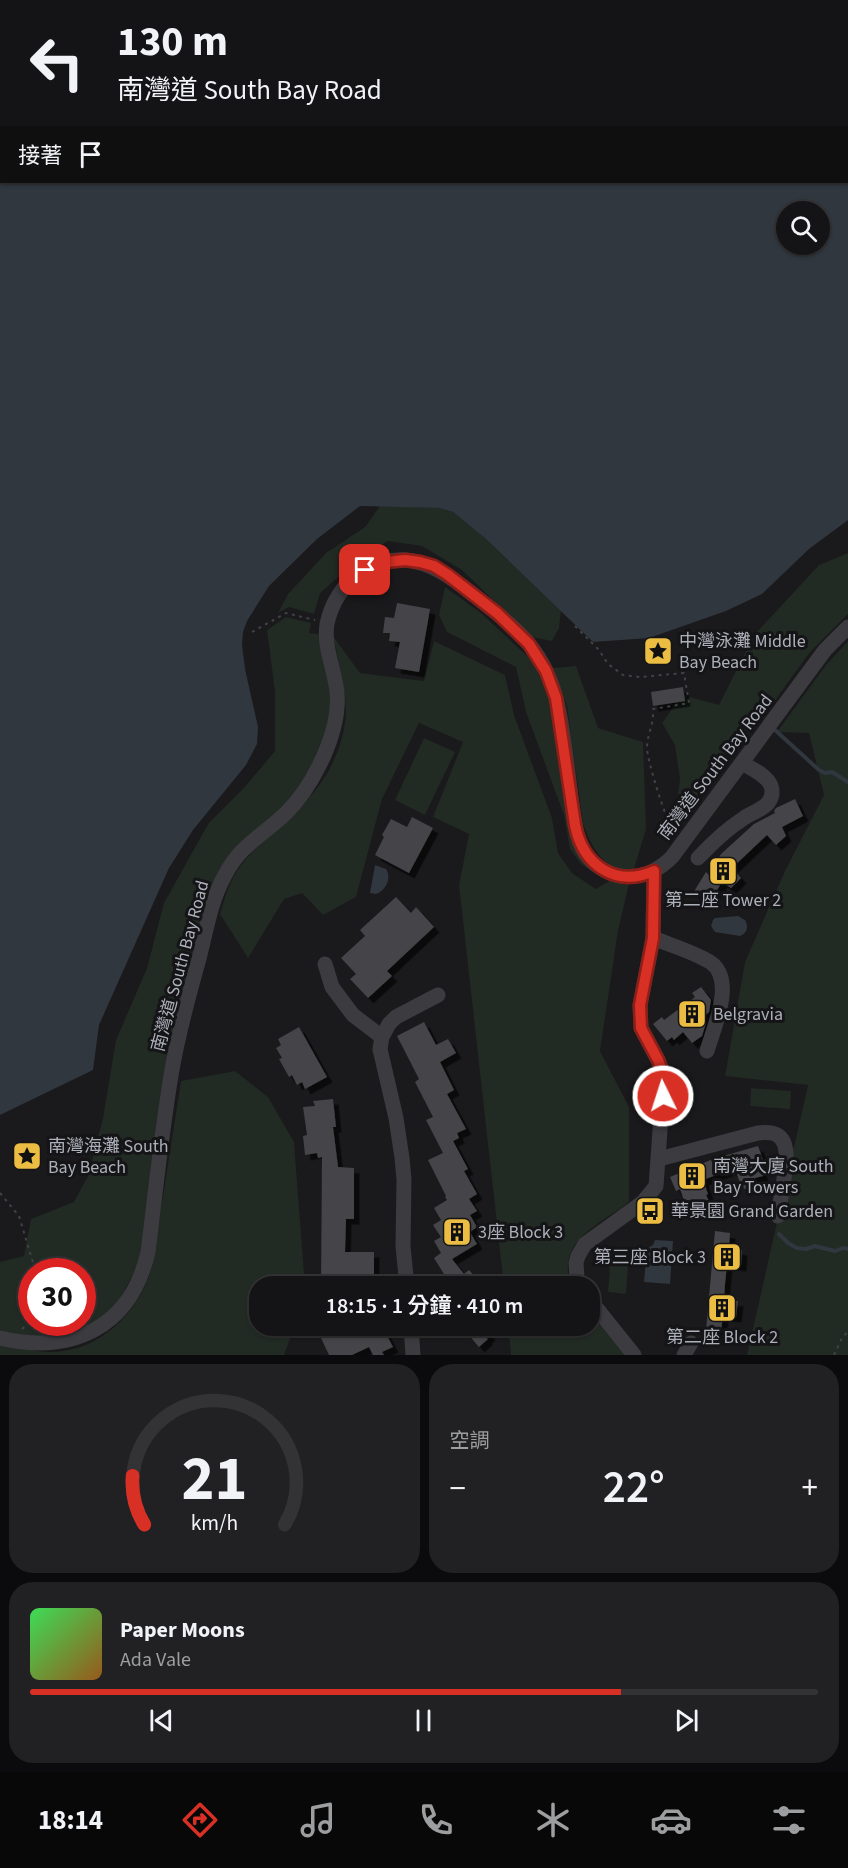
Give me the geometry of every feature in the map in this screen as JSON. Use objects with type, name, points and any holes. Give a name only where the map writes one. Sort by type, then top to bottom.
[{"type":"street","name":"南灣道 South Bay Road","points":[[0,1338],[16,1343],[53,1346],[69,1343],[103,1327],[120,1311],[135,1290],[148,1252],[174,1060],[218,888],[238,855],[255,837],[286,812],[300,796],[319,766],[330,738],[337,693],[327,654],[327,622],[335,601],[358,574],[379,564],[405,560],[420,562],[438,569],[459,583],[514,628],[536,653],[554,689],[575,825],[584,852],[599,867],[613,874],[635,877],[654,871],[685,841],[825,650],[848,627]]},
{"type":"street","points":[[698,858],[726,831],[745,817],[766,806],[771,800],[771,784],[766,778],[742,763]]},
{"type":"street","points":[[577,1276],[576,1263],[585,1244],[643,1202],[656,1186],[664,1076],[641,1028],[640,1005],[653,938],[654,871]]},
{"type":"street","points":[[653,938],[708,961],[719,972],[722,979],[722,994],[707,1051]]},
{"type":"street","points":[[325,964],[332,987],[353,1015],[382,1037]]},
{"type":"street","points":[[406,1276],[403,1246],[403,1169],[396,1118],[380,1049],[382,1037],[389,1023],[438,995]]},
{"type":"street","points":[[659,1159],[758,1133],[772,1133],[786,1144],[787,1155],[778,1216]]},
{"type":"street","points":[[600,1312],[634,1355]]},
{"type":"street","points":[[412,1336],[413,1355]]},
{"type":"path","points":[[252,632],[286,613],[327,622]]},
{"type":"path","points":[[575,626],[608,664],[623,675],[640,677],[684,673],[689,703],[653,709],[653,722],[647,750],[670,826],[685,841]]},
{"type":"path","points":[[0,1193],[19,1216],[31,1258]]},
{"type":"path","points":[[834,1355],[848,1331]]},
{"type":"shaded area","points":[[0,183],[848,183],[848,520],[809,549],[762,594],[726,611],[649,638],[593,642],[486,539],[453,512],[439,508],[360,506],[317,539],[269,586],[247,621],[242,645],[258,727],[257,744],[246,765],[193,830],[169,868],[99,1025],[93,1070],[0,1115]]},
{"type":"shaded area","points":[[380,506],[439,508],[453,512],[486,539],[561,611],[559,628],[552,641],[531,637],[462,570],[422,546],[388,541],[358,560],[320,593],[314,614],[289,607],[278,613],[288,594],[326,553],[365,527]]},
{"type":"shaded area","points":[[848,553],[848,614],[810,652],[753,731],[743,730],[694,803],[678,794],[680,779],[675,745],[662,723],[682,695],[719,705],[754,635],[819,565]]},
{"type":"shaded area","points":[[445,587],[481,613],[541,669],[554,709],[588,861],[593,872],[581,864],[570,849],[564,815],[526,712],[516,667],[447,632],[439,615]]},
{"type":"shaded area","points":[[286,617],[311,623],[309,633],[325,635],[335,692],[327,758],[247,846],[209,911],[144,1255],[111,1315],[96,1323],[96,1258],[18,1258],[18,1335],[0,1332],[0,1262],[24,1256],[31,1219],[74,1202],[88,1176],[103,1118],[116,1040],[147,968],[164,903],[208,824],[243,789],[275,751],[275,692],[267,630]]},
{"type":"shaded area","points":[[333,636],[360,673],[424,681],[434,641],[505,675],[514,715],[552,818],[558,853],[572,873],[596,889],[614,878],[629,884],[618,931],[600,1051],[629,1107],[629,1201],[591,1229],[576,1244],[568,1262],[568,1276],[503,1276],[459,885],[469,834],[433,817],[463,742],[419,723],[382,799],[356,897],[323,915],[302,893],[284,899],[248,958],[220,914],[231,882],[242,864],[309,798],[328,772],[341,741],[345,722],[346,702]]},
{"type":"shaded area","points":[[848,641],[848,1355],[747,1355],[808,1085],[725,1076],[745,962],[785,871],[824,795],[809,733],[777,732],[826,665]]},
{"type":"shaded area","points":[[576,666],[598,728],[643,742],[646,829],[633,872],[608,864],[591,843],[583,824],[567,706],[553,668]]},
{"type":"shaded area","points":[[424,738],[455,752],[425,815],[395,800]]},
{"type":"shaded area","points":[[375,865],[388,872],[385,887],[376,894],[370,893]]},
{"type":"shaded area","points":[[738,916],[745,920],[747,925],[746,931],[740,936],[715,932],[711,926],[715,918]]},
{"type":"shaded area","points":[[235,1071],[268,1097],[294,1142],[304,1276],[249,1276],[249,1336],[291,1336],[284,1355],[0,1355],[0,1343],[48,1352],[80,1347],[108,1332],[131,1309],[147,1281],[152,1266],[181,1081]]},
{"type":"shaded area","points":[[751,1088],[791,1091],[790,1109],[750,1106]]},
{"type":"shaded area","points":[[655,1240],[673,1241],[670,1284],[644,1282],[647,1248],[653,1245]]},
{"type":"shaded area","points":[[611,1252],[629,1253],[626,1294],[608,1292]]},
{"type":"shaded area","points":[[600,1325],[625,1355],[511,1355],[509,1336],[600,1336]]},
{"type":"shaded area","points":[[28,1336],[71,1336],[62,1341]]},
{"type":"building","points":[[397,603],[430,609],[419,672],[395,668],[400,642],[389,641],[390,633],[383,633],[385,617],[394,618]]},
{"type":"building","points":[[683,687],[685,701],[653,706],[651,692]]},
{"type":"building","points":[[795,799],[803,816],[782,827],[786,836],[776,845],[767,835],[732,868],[741,878],[731,888],[722,882],[709,903],[693,893],[706,872],[709,875],[721,854],[754,824],[775,813],[776,808]]},
{"type":"building","points":[[412,817],[433,828],[409,873],[375,855],[391,819],[407,827]]},
{"type":"building","points":[[396,897],[411,913],[416,907],[434,927],[387,971],[392,976],[368,998],[350,979],[356,974],[341,958],[365,936],[360,930]]},
{"type":"building","name":"Belgravia","points":[[701,987],[711,1000],[709,1012],[702,1018],[706,1023],[702,1036],[692,1043],[683,1032],[674,1040],[672,1037],[667,1041],[653,1024],[662,1017],[664,1020],[695,997],[692,993]]},
{"type":"building","points":[[424,1022],[436,1045],[448,1039],[456,1053],[440,1062],[454,1090],[447,1094],[466,1129],[457,1133],[459,1138],[453,1141],[468,1169],[464,1171],[477,1194],[469,1199],[477,1211],[470,1215],[477,1227],[470,1232],[477,1244],[452,1259],[464,1274],[469,1270],[474,1276],[442,1276],[444,1274],[434,1258],[441,1253],[434,1241],[441,1237],[433,1225],[441,1220],[434,1208],[447,1200],[428,1160],[443,1153],[426,1120],[433,1117],[415,1082],[419,1079],[397,1036]]},
{"type":"building","points":[[299,1027],[327,1077],[305,1089],[302,1082],[297,1085],[292,1075],[289,1077],[276,1048],[281,1045],[278,1039]]},
{"type":"building","points":[[333,1099],[336,1127],[333,1127],[338,1167],[354,1168],[354,1219],[346,1219],[345,1252],[374,1252],[374,1275],[321,1276],[322,1157],[318,1158],[317,1153],[305,1155],[303,1136],[307,1135],[303,1107],[315,1106],[313,1101]]},
{"type":"building","name":"南灣大廈 South Bay Towers","points":[[758,1146],[763,1160],[759,1161],[763,1176],[755,1178],[757,1185],[744,1189],[735,1168],[703,1180],[709,1201],[696,1206],[693,1200],[685,1203],[680,1189],[676,1191],[670,1177],[713,1159]]},
{"type":"building","points":[[715,1231],[730,1233],[729,1248],[742,1250],[741,1266],[727,1264],[724,1300],[738,1301],[736,1317],[723,1316],[721,1331],[706,1330]]},
{"type":"building","points":[[325,1336],[387,1336],[393,1347],[382,1352],[384,1355],[373,1355],[369,1347],[352,1355],[329,1355],[321,1338]]},
{"type":"building","points":[[470,1336],[489,1336],[486,1338],[488,1339],[479,1347]]},
{"type":"waterway","points":[[775,730],[819,770],[825,773],[832,772],[848,782]]},
{"type":"waterway","points":[[779,1234],[797,1248],[806,1249],[815,1246],[835,1251],[848,1249]]},
{"type":"place","name":"中灣泳灘 Middle Bay Beach","points":[[658,651]]},
{"type":"place","name":"第二座 Tower 2","points":[[723,871]]},
{"type":"place","name":"Belgravia","points":[[692,1014]]},
{"type":"place","name":"南灣海灘 South Bay Beach","points":[[27,1156]]},
{"type":"place","name":"南灣大廈 South Bay Towers","points":[[692,1176]]},
{"type":"place","name":"華景園 Grand Garden","points":[[650,1211]]},
{"type":"place","name":"3座 Block 3","points":[[457,1232]]},
{"type":"place","name":"第三座 Block 3","points":[[727,1257]]},
{"type":"place","name":"第二座 Block 2","points":[[722,1308]]},
{"type":"route","points":[[365,570],[387,562],[405,560],[428,564],[438,569],[506,620],[529,644],[542,662],[556,698],[575,825],[584,852],[599,867],[613,874],[635,877],[654,871],[653,938],[640,1005],[641,1028],[664,1076],[663,1096]]}]
